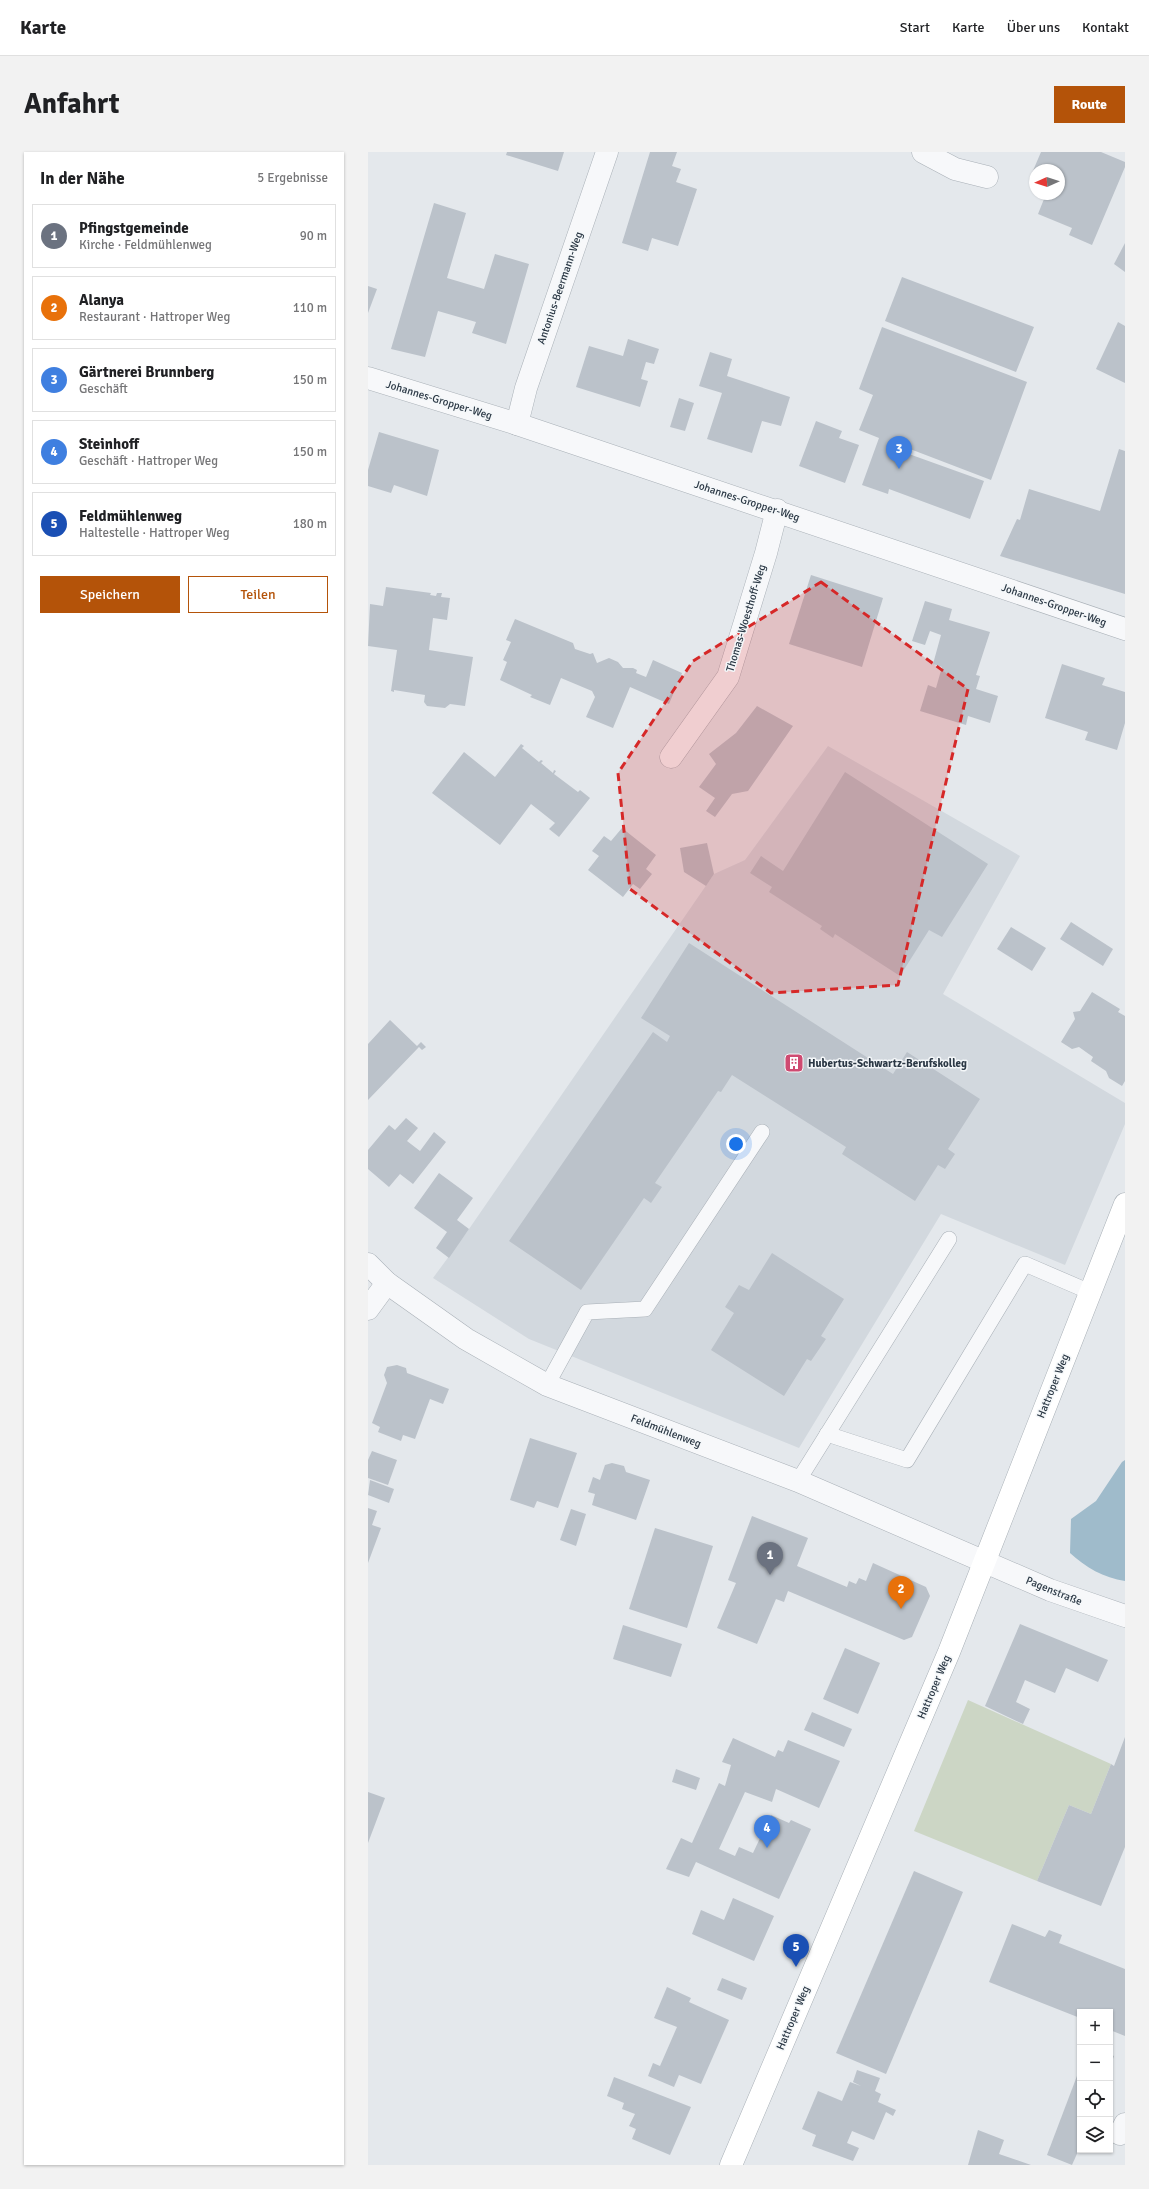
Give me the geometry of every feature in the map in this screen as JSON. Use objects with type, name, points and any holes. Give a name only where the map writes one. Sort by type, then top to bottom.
[{"type":"street","name":"Antonius-Beermann-Weg","points":[[518,424],[526,388],[607,152]]},
{"type":"street","points":[[923,152],[955,169],[987,177]]},
{"type":"street","name":"Johannes-Gropper-Weg","points":[[368,378],[518,424],[777,510],[1125,629]]},
{"type":"street","name":"Thomas-Woesthoff-Weg","points":[[671,757],[728,678],[766,553],[777,510]]},
{"type":"street","name":"Hattroper Weg","points":[[730,2165],[949,1652],[1125,1204]]},
{"type":"street","name":"Feldmühlenweg","points":[[368,1264],[387,1283],[466,1339],[547,1385],[798,1481],[984,1562]]},
{"type":"street","points":[[368,1309],[387,1283]]},
{"type":"street","name":"Pagenstraße","points":[[984,1562],[1050,1590],[1125,1616]]},
{"type":"lane","points":[[547,1385],[587,1312],[645,1309],[762,1132]]},
{"type":"lane","points":[[798,1481],[949,1239]]},
{"type":"lane","points":[[827,1434],[907,1460],[1025,1264],[1090,1292]]},
{"type":"highlighted area","points":[[821,582],[968,689],[898,985],[771,993],[630,889],[618,773],[693,661]]},
{"type":"shaded area","points":[[828,746],[1020,856],[943,994],[1125,1103],[1125,1124],[1065,1265],[941,1214],[799,1448],[529,1339],[433,1278],[469,1229],[714,874],[745,860]]},
{"type":"green space","points":[[968,1700],[1111,1764],[1091,1814],[1069,1805],[1037,1881],[914,1831]]},
{"type":"water","points":[[1125,1460],[1125,1581],[1102,1575],[1082,1563],[1070,1553],[1071,1519],[1096,1501],[1122,1462]]},
{"type":"building","points":[[507,152],[564,152],[558,171],[506,155]]},
{"type":"building","points":[[650,152],[677,152],[672,166],[681,169],[676,182],[697,189],[678,246],[652,238],[648,251],[622,243]]},
{"type":"building","points":[[1041,152],[1101,152],[1125,162],[1125,167],[1092,245],[1069,235],[1072,228],[1038,214],[1044,200],[1065,200],[1065,164],[1036,164]]},
{"type":"building","points":[[434,203],[466,213],[447,278],[484,289],[495,254],[529,264],[506,344],[472,333],[476,322],[438,311],[425,357],[391,349]]},
{"type":"building","points":[[1125,243],[1125,272],[1114,264]]},
{"type":"building","points":[[902,277],[1034,327],[1016,372],[885,321]]},
{"type":"building","points":[[368,286],[377,289],[368,313]]},
{"type":"building","points":[[1118,322],[1125,326],[1125,383],[1096,369]]},
{"type":"building","points":[[882,327],[1027,382],[991,480],[897,444],[895,449],[984,481],[970,519],[889,489],[888,494],[862,485],[879,438],[859,430],[873,395],[859,389]]},
{"type":"building","points":[[628,339],[659,349],[654,364],[646,362],[641,379],[648,381],[640,407],[576,387],[589,346],[623,356]]},
{"type":"building","points":[[710,352],[732,359],[727,376],[790,397],[781,426],[762,421],[752,453],[707,439],[722,393],[699,386]]},
{"type":"building","points":[[679,398],[694,403],[685,431],[670,427]]},
{"type":"building","points":[[816,421],[842,431],[839,438],[859,445],[845,483],[799,466]]},
{"type":"building","points":[[379,432],[439,450],[427,496],[394,485],[391,493],[368,486],[368,470]]},
{"type":"building","points":[[1119,449],[1125,451],[1125,594],[1000,556],[1017,519],[1020,520],[1029,489],[1100,511]]},
{"type":"building","points":[[811,575],[883,598],[862,667],[789,644]]},
{"type":"building","points":[[386,587],[431,593],[430,595],[436,596],[437,593],[442,593],[441,597],[450,598],[447,620],[433,618],[429,650],[473,657],[465,706],[450,704],[445,708],[427,706],[424,702],[425,695],[394,690],[394,692],[391,691],[397,650],[368,646],[370,604],[383,606]]},
{"type":"building","points":[[925,601],[952,609],[949,620],[990,632],[976,675],[980,676],[976,689],[998,696],[990,723],[968,716],[966,725],[920,711],[928,685],[936,688],[942,667],[933,664],[941,635],[930,631],[925,645],[912,641]]},
{"type":"building","points":[[515,619],[573,643],[575,649],[590,654],[593,653],[597,663],[609,658],[618,662],[623,668],[633,668],[637,670],[636,673],[646,677],[653,660],[682,673],[669,704],[630,687],[613,728],[586,717],[595,697],[592,691],[561,678],[550,705],[530,697],[532,695],[500,680],[507,662],[503,660],[511,642],[506,640]]},
{"type":"building","points":[[1062,664],[1105,678],[1102,685],[1125,692],[1125,723],[1117,750],[1085,740],[1088,732],[1045,718]]},
{"type":"building","points":[[757,706],[793,726],[748,791],[732,794],[715,817],[706,811],[715,798],[699,787],[716,764],[709,754],[736,733]]},
{"type":"building","points":[[521,744],[524,746],[522,748],[539,762],[541,760],[543,761],[541,763],[553,773],[554,770],[556,771],[554,774],[578,792],[580,790],[590,798],[559,837],[549,829],[555,823],[531,804],[500,845],[432,793],[464,752],[495,777]]},
{"type":"building","points":[[845,772],[988,864],[942,937],[929,930],[900,976],[835,934],[833,938],[820,929],[822,926],[769,892],[772,887],[750,873],[761,856],[783,871]]},
{"type":"building","points":[[622,828],[656,855],[646,869],[652,874],[640,889],[633,884],[623,897],[588,870],[599,856],[592,851],[604,836],[611,841]]},
{"type":"building","points":[[707,843],[714,874],[706,886],[684,872],[680,848]]},
{"type":"building","points":[[1071,922],[1113,949],[1103,966],[1060,939]]},
{"type":"building","points":[[1011,927],[1046,948],[1032,971],[997,949]]},
{"type":"building","points":[[689,943],[893,1074],[907,1052],[980,1099],[948,1149],[955,1154],[945,1169],[938,1165],[915,1201],[842,1154],[846,1147],[732,1075],[721,1092],[718,1091],[655,1183],[662,1187],[651,1203],[644,1198],[581,1290],[509,1241],[653,1032],[667,1042],[670,1036],[641,1018]]},
{"type":"building","points":[[1092,992],[1120,1009],[1118,1012],[1125,1016],[1125,1081],[1122,1086],[1109,1078],[1106,1071],[1091,1061],[1093,1057],[1079,1047],[1072,1049],[1061,1042],[1075,1019],[1073,1012],[1080,1011]]},
{"type":"building","points":[[390,1020],[417,1046],[421,1042],[426,1047],[422,1050],[419,1047],[368,1100],[368,1044]]},
{"type":"building","points":[[406,1118],[418,1128],[407,1141],[420,1151],[434,1132],[446,1142],[413,1184],[400,1174],[389,1187],[368,1169],[368,1150],[389,1125],[395,1130]]},
{"type":"building","points":[[439,1173],[473,1198],[457,1220],[469,1229],[449,1258],[436,1248],[447,1232],[414,1208]]},
{"type":"building","points":[[772,1253],[844,1299],[821,1336],[826,1339],[811,1361],[807,1359],[784,1396],[711,1350],[734,1313],[725,1307],[739,1285],[749,1290]]},
{"type":"building","points":[[397,1365],[406,1368],[407,1373],[449,1389],[443,1404],[430,1399],[415,1439],[403,1435],[401,1441],[378,1432],[380,1427],[372,1423],[387,1383],[384,1375],[387,1367]]},
{"type":"building","points":[[530,1438],[577,1453],[558,1508],[537,1501],[534,1508],[510,1500]]},
{"type":"building","points":[[372,1451],[397,1460],[388,1485],[368,1478],[368,1460]]},
{"type":"building","points":[[612,1463],[624,1466],[626,1472],[650,1480],[636,1520],[592,1505],[595,1494],[588,1492],[593,1477],[600,1480],[605,1465]]},
{"type":"building","points":[[370,1480],[394,1489],[389,1503],[368,1495]]},
{"type":"building","points":[[368,1508],[377,1511],[372,1525],[381,1528],[368,1563]]},
{"type":"building","points":[[571,1509],[586,1514],[576,1546],[560,1540]]},
{"type":"building","points":[[752,1516],[808,1538],[797,1566],[847,1587],[849,1581],[856,1584],[859,1578],[866,1581],[873,1563],[926,1587],[930,1596],[912,1637],[904,1640],[788,1591],[784,1602],[776,1599],[757,1644],[717,1628],[736,1583],[728,1580]]},
{"type":"building","points":[[655,1528],[713,1546],[687,1628],[629,1609]]},
{"type":"building","points":[[1020,1624],[1108,1660],[1098,1682],[1066,1668],[1055,1693],[1025,1680],[1016,1702],[1030,1709],[1023,1724],[985,1706]]},
{"type":"building","points":[[623,1625],[682,1644],[671,1677],[613,1659]]},
{"type":"building","points":[[845,1648],[880,1663],[858,1714],[823,1699]]},
{"type":"building","points":[[812,1712],[852,1729],[844,1747],[804,1730]]},
{"type":"building","points":[[1125,1737],[1125,1847],[1101,1906],[1037,1881],[1069,1805],[1091,1814],[1111,1764],[1114,1766]]},
{"type":"building","points":[[733,1738],[775,1757],[778,1750],[783,1752],[788,1740],[840,1761],[819,1808],[776,1789],[772,1802],[745,1792],[719,1849],[735,1856],[739,1847],[753,1853],[771,1815],[789,1823],[791,1820],[811,1829],[779,1899],[696,1862],[689,1877],[666,1869],[681,1838],[692,1843],[719,1783],[725,1786],[731,1765],[722,1762]]},
{"type":"building","points":[[676,1769],[700,1778],[696,1790],[672,1782]]},
{"type":"building","points":[[368,1792],[385,1798],[368,1843]]},
{"type":"building","points":[[914,1871],[963,1892],[886,2074],[836,2053]]},
{"type":"building","points":[[733,1898],[774,1916],[754,1961],[692,1934],[701,1910],[724,1920]]},
{"type":"building","points":[[1012,1924],[1045,1937],[1049,1930],[1062,1935],[1059,1943],[1125,1969],[1125,2036],[1113,2031],[1113,2009],[1077,2009],[1077,2017],[989,1982]]},
{"type":"building","points":[[722,1978],[747,1988],[742,2000],[717,1990]]},
{"type":"building","points":[[667,1987],[691,1998],[689,2002],[729,2020],[701,2084],[679,2075],[674,2087],[648,2076],[653,2063],[660,2066],[677,2027],[654,2018]]},
{"type":"building","points":[[857,2070],[880,2078],[875,2091],[881,2094],[878,2102],[896,2110],[893,2116],[886,2112],[874,2140],[852,2131],[847,2143],[859,2148],[853,2161],[812,2146],[816,2135],[802,2129],[818,2091],[842,2101],[850,2082],[861,2086],[853,2082]]},
{"type":"building","points":[[1077,2076],[1077,2153],[1072,2165],[1047,2155]]},
{"type":"building","points":[[614,2077],[691,2107],[670,2155],[632,2139],[636,2129],[629,2126],[635,2114],[622,2109],[624,2103],[607,2096]]},
{"type":"building","points":[[978,2130],[1004,2140],[999,2154],[1031,2165],[968,2165]]},
{"type":"place","name":"Gärtnerei Brunnberg","points":[[899,469]]},
{"type":"place","name":"Hubertus-Schwartz-Berufskolleg","points":[[794,1063]]},
{"type":"place","name":"Pfingstgemeinde","points":[[770,1575]]},
{"type":"place","name":"Alanya","points":[[901,1609]]},
{"type":"place","name":"Steinhoff","points":[[767,1848]]},
{"type":"place","name":"Feldmühlenweg","points":[[796,1967]]}]
